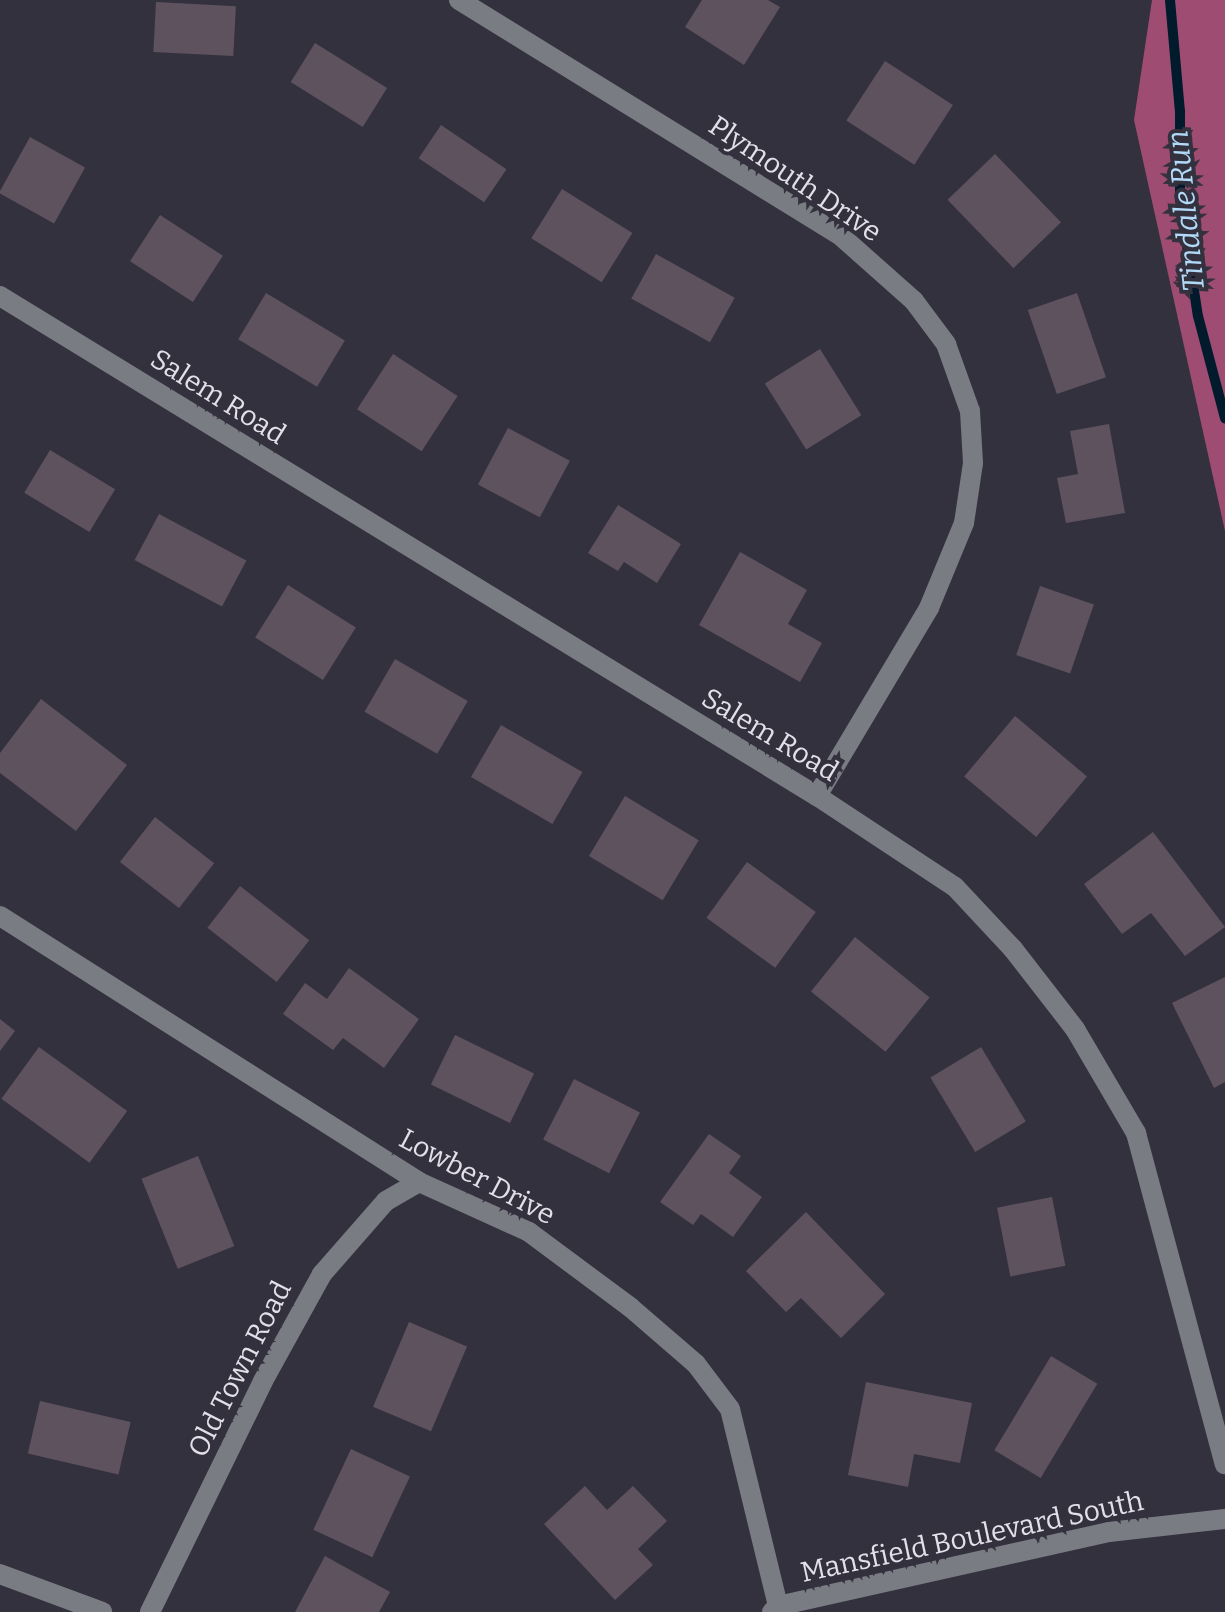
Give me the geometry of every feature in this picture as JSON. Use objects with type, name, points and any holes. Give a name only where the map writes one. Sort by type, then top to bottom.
[{"type":"street","name":"Plymouth Drive","points":[[459,0],[842,237],[914,301],[946,344],[970,411],[973,463],[964,523],[929,608],[817,796]]},
{"type":"street","name":"Salem Road","points":[[0,296],[817,796],[955,887],[1013,949],[1075,1029],[1136,1133],[1225,1464]]},
{"type":"street","name":"Lowber Drive","points":[[0,916],[419,1182],[529,1232],[630,1307],[696,1364],[730,1409],[775,1609]]},
{"type":"street","name":"Old Town Road","points":[[150,1612],[263,1381],[322,1274],[386,1201],[419,1182]]},
{"type":"street","name":"Mansfield Boulevard South","points":[[775,1609],[1109,1532],[1225,1519]]},
{"type":"street","points":[[0,1574],[102,1612]]},
{"type":"shaded area","points":[[1152,0],[1225,0],[1225,531],[1134,120]]},
{"type":"building","points":[[702,0],[768,0],[780,7],[744,65],[685,27]]},
{"type":"building","points":[[156,2],[236,6],[233,56],[153,52]]},
{"type":"building","points":[[315,43],[387,88],[363,127],[291,82]]},
{"type":"building","points":[[885,61],[953,105],[914,165],[846,121]]},
{"type":"building","points":[[441,125],[506,169],[484,202],[419,158]]},
{"type":"building","points":[[30,137],[85,168],[54,224],[0,194]]},
{"type":"building","points":[[995,154],[1061,222],[1014,268],[948,200]]},
{"type":"building","points":[[562,189],[632,233],[602,282],[531,238]]},
{"type":"building","points":[[160,215],[223,256],[193,302],[130,261]]},
{"type":"building","points":[[656,254],[735,298],[710,342],[631,299]]},
{"type":"building","points":[[266,293],[345,340],[317,387],[238,339]]},
{"type":"building","points":[[1077,293],[1106,377],[1057,394],[1028,310]]},
{"type":"building","points":[[820,349],[861,415],[806,450],[765,383]]},
{"type":"building","points":[[393,354],[458,396],[422,451],[357,409]]},
{"type":"building","points":[[1109,424],[1125,513],[1066,523],[1057,478],[1078,474],[1070,431]]},
{"type":"building","points":[[508,428],[570,461],[540,517],[478,485]]},
{"type":"building","points":[[50,450],[115,489],[89,532],[24,493]]},
{"type":"building","points":[[618,505],[681,544],[657,583],[624,562],[618,571],[588,553]]},
{"type":"building","points":[[159,514],[246,560],[222,606],[135,560]]},
{"type":"building","points":[[740,552],[807,590],[788,624],[822,643],[800,682],[699,625]]},
{"type":"building","points":[[288,585],[356,627],[323,680],[255,638]]},
{"type":"building","points":[[1040,586],[1094,605],[1070,674],[1016,655]]},
{"type":"building","points":[[395,659],[468,701],[437,754],[364,712]]},
{"type":"building","points":[[41,699],[127,765],[76,831],[0,773],[0,753]]},
{"type":"building","points":[[1015,716],[1087,776],[1036,837],[964,777]]},
{"type":"building","points":[[501,725],[582,772],[552,824],[471,777]]},
{"type":"building","points":[[625,796],[699,840],[663,900],[589,856]]},
{"type":"building","points":[[155,817],[214,863],[179,908],[120,862]]},
{"type":"building","points":[[1153,832],[1225,927],[1185,956],[1151,913],[1122,934],[1084,884]]},
{"type":"building","points":[[747,862],[816,912],[775,968],[706,918]]},
{"type":"building","points":[[240,886],[309,940],[277,982],[207,928]]},
{"type":"building","points":[[855,937],[930,997],[886,1052],[811,991]]},
{"type":"building","points":[[349,968],[419,1019],[384,1068],[343,1038],[333,1050],[283,1014],[305,983],[327,999]]},
{"type":"building","points":[[1225,977],[1225,1082],[1214,1088],[1172,1003]]},
{"type":"building","points":[[0,1019],[15,1031],[0,1051]]},
{"type":"building","points":[[455,1035],[534,1074],[510,1123],[431,1084]]},
{"type":"building","points":[[39,1047],[127,1111],[90,1163],[1,1099]]},
{"type":"building","points":[[981,1047],[1026,1122],[975,1152],[930,1077]]},
{"type":"building","points":[[574,1079],[640,1113],[609,1173],[543,1140]]},
{"type":"building","points":[[709,1134],[741,1156],[729,1173],[762,1197],[733,1237],[701,1214],[693,1225],[660,1202]]},
{"type":"building","points":[[198,1156],[234,1246],[178,1269],[141,1179]]},
{"type":"building","points":[[1052,1197],[1065,1266],[1010,1276],[997,1208]]},
{"type":"building","points":[[806,1212],[885,1294],[841,1338],[801,1298],[786,1312],[746,1271]]},
{"type":"building","points":[[409,1322],[467,1347],[431,1431],[373,1407]]},
{"type":"building","points":[[1051,1356],[1097,1384],[1041,1478],[994,1450]]},
{"type":"building","points":[[866,1382],[972,1403],[960,1463],[914,1454],[908,1487],[848,1475]]},
{"type":"building","points":[[40,1401],[131,1422],[118,1475],[28,1454]]},
{"type":"building","points":[[351,1449],[410,1476],[372,1557],[313,1530]]},
{"type":"building","points":[[585,1486],[607,1510],[633,1486],[667,1521],[638,1549],[653,1565],[615,1600],[544,1524]]},
{"type":"building","points":[[325,1556],[390,1592],[379,1612],[295,1612]]},
{"type":"waterway","name":"Tindale Run","points":[[1170,0],[1180,111],[1180,199],[1198,316],[1225,418]]}]
